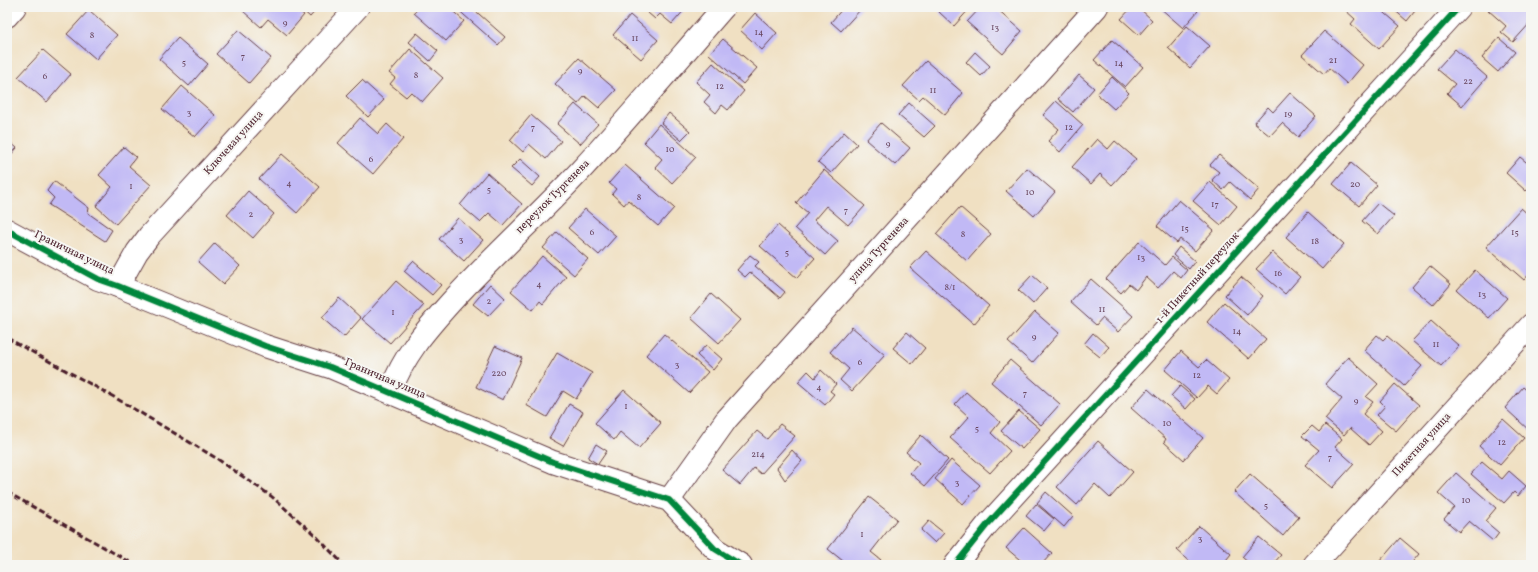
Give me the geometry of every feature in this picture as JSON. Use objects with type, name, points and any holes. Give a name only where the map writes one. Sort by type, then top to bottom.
[{"type":"street","points":[[7,16],[15,7]]},
{"type":"street","name":"Ключевая улица","points":[[118,286],[137,252],[149,236],[358,7]]},
{"type":"street","name":"переулок Тургенева","points":[[390,392],[398,373],[414,345],[432,323],[472,278],[579,172],[724,7]]},
{"type":"street","name":"улица Тургенева","points":[[668,500],[726,420],[1097,7]]},
{"type":"street","name":"1-й Пикетный переулок","points":[[955,565],[987,525],[1459,7]]},
{"type":"street","name":"Граничная улица","points":[[7,230],[98,279],[265,346],[330,367],[553,462],[668,500],[715,549],[741,565]]},
{"type":"street","name":"Пикетная улица","points":[[1314,565],[1531,325]]},
{"type":"building","points":[[247,7],[294,7],[304,15],[287,35],[268,19],[261,27],[243,11]]},
{"type":"building","points":[[299,7],[319,7],[310,17]]},
{"type":"building","points":[[419,7],[448,7],[464,21],[446,41],[414,13]]},
{"type":"building","points":[[455,7],[471,7],[505,37],[498,45]]},
{"type":"building","points":[[641,7],[687,7],[672,24],[660,14],[655,19]]},
{"type":"building","points":[[844,7],[859,7],[861,9],[841,31],[831,22]]},
{"type":"building","points":[[943,7],[971,7],[954,26],[939,12]]},
{"type":"building","points":[[981,7],[995,7],[1022,31],[1003,54],[967,22]]},
{"type":"building","points":[[1132,7],[1138,7],[1152,20],[1139,35],[1121,19]]},
{"type":"building","points":[[1159,7],[1193,7],[1198,11],[1183,28]]},
{"type":"building","points":[[1346,7],[1378,7],[1400,26],[1379,49],[1351,24],[1355,19],[1344,9]]},
{"type":"building","points":[[1391,7],[1410,7],[1415,11],[1407,21]]},
{"type":"building","points":[[1490,7],[1524,7],[1531,13],[1531,22],[1513,42],[1501,32],[1506,26],[1488,10]]},
{"type":"building","points":[[89,10],[117,35],[96,59],[67,34]]},
{"type":"building","points":[[755,13],[777,33],[762,50],[740,30]]},
{"type":"building","points":[[630,15],[658,40],[641,59],[613,35]]},
{"type":"building","points":[[1187,26],[1210,46],[1190,68],[1168,48]]},
{"type":"building","points":[[238,30],[271,58],[249,83],[216,54]]},
{"type":"building","points":[[1324,31],[1363,65],[1347,84],[1329,68],[1324,74],[1302,55]]},
{"type":"building","points":[[417,33],[438,51],[430,61],[409,42]]},
{"type":"building","points":[[178,38],[208,64],[189,86],[159,59]]},
{"type":"building","points":[[1499,38],[1515,52],[1498,72],[1482,58]]},
{"type":"building","points":[[723,39],[757,68],[743,84],[709,54]]},
{"type":"building","points":[[1112,40],[1143,67],[1125,87],[1094,60]]},
{"type":"building","points":[[410,49],[443,78],[422,102],[411,92],[406,97],[390,84],[395,78],[389,73]]},
{"type":"building","points":[[1455,49],[1487,77],[1462,106],[1447,93],[1455,84],[1437,69]]},
{"type":"building","points":[[43,50],[71,74],[47,102],[18,77]]},
{"type":"building","points":[[975,52],[990,66],[981,76],[966,62]]},
{"type":"building","points":[[579,58],[616,90],[599,108],[585,96],[578,104],[555,84]]},
{"type":"building","points":[[926,61],[963,93],[945,115],[923,96],[919,100],[903,86]]},
{"type":"building","points":[[713,63],[744,91],[728,110],[722,105],[716,113],[704,102],[710,95],[696,82]]},
{"type":"building","points":[[1079,75],[1094,88],[1073,112],[1058,99]]},
{"type":"building","points":[[1112,77],[1129,93],[1114,109],[1097,94]]},
{"type":"building","points":[[362,80],[384,100],[368,117],[346,96]]},
{"type":"building","points":[[182,86],[215,115],[195,137],[162,109]]},
{"type":"building","points":[[1290,93],[1316,116],[1298,137],[1282,123],[1270,136],[1254,123],[1268,107],[1273,112]]},
{"type":"building","points":[[1056,101],[1083,125],[1060,152],[1048,141],[1059,129],[1043,115]]},
{"type":"building","points":[[909,103],[935,126],[924,137],[898,115]]},
{"type":"building","points":[[575,104],[598,124],[580,144],[557,124]]},
{"type":"building","points":[[669,113],[690,131],[681,140],[661,123]]},
{"type":"building","points":[[531,115],[561,141],[546,159],[529,144],[523,152],[510,140]]},
{"type":"building","points":[[360,118],[378,134],[387,124],[403,139],[373,174],[338,143]]},
{"type":"building","points":[[881,123],[910,148],[895,165],[866,140]]},
{"type":"building","points":[[659,124],[696,157],[672,183],[655,167],[662,159],[644,142]]},
{"type":"building","points":[[844,132],[857,144],[831,173],[818,162]]},
{"type":"building","points":[[1097,139],[1108,149],[1115,141],[1136,159],[1112,185],[1100,174],[1091,184],[1072,167]]},
{"type":"building","points":[[10,142],[17,148],[7,159],[7,145]]},
{"type":"building","points":[[124,147],[136,157],[129,166],[151,185],[116,224],[96,206],[112,187],[99,175]]},
{"type":"building","points":[[282,154],[320,187],[297,213],[259,179]]},
{"type":"building","points":[[1219,155],[1259,189],[1250,200],[1230,182],[1223,190],[1212,180],[1219,172],[1210,165]]},
{"type":"building","points":[[1520,157],[1531,166],[1531,186],[1526,191],[1506,173]]},
{"type":"building","points":[[520,159],[540,177],[532,186],[511,168]]},
{"type":"building","points":[[1351,163],[1377,185],[1359,206],[1333,184]]},
{"type":"building","points":[[625,165],[674,208],[658,226],[628,200],[624,205],[612,194],[616,189],[609,183]]},
{"type":"building","points":[[1027,168],[1055,192],[1034,216],[1006,191]]},
{"type":"building","points":[[824,170],[865,206],[848,225],[826,206],[814,220],[838,241],[825,255],[795,228],[808,213],[796,203]]},
{"type":"building","points":[[487,173],[522,204],[503,225],[489,213],[480,222],[460,205]]},
{"type":"building","points":[[54,181],[89,208],[88,213],[112,230],[105,241],[49,205],[54,198],[47,191]]},
{"type":"building","points":[[1210,182],[1237,206],[1221,225],[1193,201]]},
{"type":"building","points":[[248,191],[274,214],[253,238],[227,215]]},
{"type":"building","points":[[1179,200],[1214,230],[1195,251],[1180,239],[1177,243],[1157,226]]},
{"type":"building","points":[[1378,203],[1394,216],[1378,234],[1362,221]]},
{"type":"building","points":[[960,207],[991,234],[967,261],[936,234]]},
{"type":"building","points":[[1521,208],[1531,217],[1531,272],[1524,280],[1486,247]]},
{"type":"building","points":[[585,209],[616,236],[599,255],[568,228]]},
{"type":"building","points":[[1308,212],[1344,244],[1322,269],[1286,237]]},
{"type":"building","points":[[458,218],[483,240],[464,261],[439,239]]},
{"type":"building","points":[[778,225],[815,258],[797,278],[760,246]]},
{"type":"building","points":[[557,232],[588,259],[574,275],[543,248]]},
{"type":"building","points":[[1139,242],[1165,265],[1172,257],[1187,270],[1181,278],[1173,271],[1158,288],[1146,277],[1136,290],[1129,284],[1121,293],[1106,279]]},
{"type":"building","points":[[215,243],[240,266],[223,284],[198,262]]},
{"type":"building","points":[[1179,247],[1195,261],[1189,269],[1173,255]]},
{"type":"building","points":[[926,251],[989,306],[974,324],[910,268]]},
{"type":"building","points":[[1272,252],[1300,277],[1285,294],[1256,269]]},
{"type":"building","points":[[750,255],[759,262],[755,266],[785,292],[780,298],[750,272],[745,277],[737,270]]},
{"type":"building","points":[[542,256],[566,277],[543,304],[540,301],[533,310],[511,291]]},
{"type":"building","points":[[413,261],[441,285],[432,295],[404,271]]},
{"type":"building","points":[[1430,266],[1451,284],[1433,305],[1412,287]]},
{"type":"building","points":[[1475,270],[1507,298],[1489,318],[1457,290]]},
{"type":"building","points":[[1032,275],[1047,288],[1033,304],[1018,290]]},
{"type":"building","points":[[1241,277],[1263,296],[1247,315],[1225,295]]},
{"type":"building","points":[[1091,279],[1133,316],[1118,332],[1102,318],[1096,325],[1070,302]]},
{"type":"building","points":[[396,281],[424,305],[390,343],[362,319]]},
{"type":"building","points":[[490,284],[505,298],[488,316],[473,304]]},
{"type":"building","points":[[711,294],[740,320],[719,343],[691,318]]},
{"type":"building","points":[[339,298],[361,318],[344,337],[322,318]]},
{"type":"building","points":[[1224,302],[1266,339],[1249,359],[1207,322]]},
{"type":"building","points":[[1035,312],[1059,333],[1032,363],[1008,342]]},
{"type":"building","points":[[1431,321],[1459,346],[1441,366],[1412,341]]},
{"type":"building","points":[[852,327],[885,355],[852,391],[840,380],[849,369],[830,352]]},
{"type":"building","points":[[907,332],[925,348],[912,364],[893,348]]},
{"type":"building","points":[[1093,333],[1109,347],[1100,357],[1084,344]]},
{"type":"building","points":[[664,334],[708,372],[689,393],[646,355]]},
{"type":"building","points":[[1377,335],[1383,340],[1387,336],[1422,366],[1404,386],[1364,350]]},
{"type":"building","points":[[706,345],[722,359],[713,370],[697,355]]},
{"type":"building","points":[[495,346],[522,358],[503,400],[476,387]]},
{"type":"building","points":[[1181,351],[1199,367],[1206,360],[1229,380],[1217,394],[1208,386],[1197,398],[1165,370]]},
{"type":"building","points":[[557,353],[592,373],[576,399],[563,391],[547,417],[526,405]]},
{"type":"building","points":[[1348,357],[1378,384],[1366,397],[1373,402],[1363,414],[1382,431],[1369,445],[1350,428],[1344,435],[1325,419],[1342,399],[1325,384]]},
{"type":"building","points":[[1010,360],[1060,404],[1041,425],[991,382]]},
{"type":"building","points":[[821,370],[836,384],[830,391],[834,394],[825,405],[798,382],[808,371],[815,378]]},
{"type":"building","points":[[1395,384],[1419,405],[1396,431],[1377,415],[1385,406],[1380,401]]},
{"type":"building","points":[[1180,386],[1195,399],[1186,409],[1171,396]]},
{"type":"building","points":[[1523,387],[1531,394],[1531,432],[1505,408]]},
{"type":"building","points":[[1148,389],[1203,438],[1184,460],[1164,442],[1166,439],[1131,408]]},
{"type":"building","points":[[624,390],[661,423],[639,448],[620,432],[614,440],[595,423]]},
{"type":"building","points":[[966,392],[1000,422],[991,433],[1010,451],[990,473],[950,438],[969,417],[955,404]]},
{"type":"building","points":[[569,404],[583,412],[563,446],[549,438]]},
{"type":"building","points":[[1019,411],[1040,429],[1022,449],[1001,431]]},
{"type":"building","points":[[1503,419],[1524,438],[1500,465],[1479,446]]},
{"type":"building","points":[[780,424],[795,436],[761,474],[754,468],[740,485],[722,470],[757,431],[767,439]]},
{"type":"building","points":[[1325,425],[1342,439],[1335,447],[1354,464],[1332,488],[1305,465],[1319,450],[1302,436],[1312,426],[1319,432]]},
{"type":"building","points":[[921,435],[948,460],[925,486],[910,473],[919,463],[906,452]]},
{"type":"building","points":[[1098,441],[1133,472],[1110,498],[1095,484],[1077,505],[1057,487]]},
{"type":"building","points":[[596,444],[607,451],[598,464],[588,458]]},
{"type":"building","points":[[792,450],[802,461],[785,480],[777,468]]},
{"type":"building","points":[[951,460],[980,485],[963,504],[935,479]]},
{"type":"building","points":[[1482,462],[1502,479],[1509,471],[1526,486],[1518,496],[1514,492],[1504,503],[1471,474]]},
{"type":"building","points":[[1456,473],[1496,508],[1485,521],[1499,533],[1493,541],[1469,521],[1459,532],[1444,519],[1454,507],[1438,493]]},
{"type":"building","points":[[1250,474],[1299,517],[1283,536],[1234,492]]},
{"type":"building","points":[[1046,492],[1073,516],[1064,527],[1037,503]]},
{"type":"building","points":[[869,497],[897,519],[871,552],[881,560],[877,565],[848,565],[828,549]]},
{"type":"building","points":[[1036,504],[1054,519],[1044,531],[1026,516]]},
{"type":"building","points":[[929,521],[944,533],[935,543],[921,530]]},
{"type":"building","points":[[1199,526],[1231,554],[1222,565],[1194,565],[1177,550]]},
{"type":"building","points":[[1024,528],[1052,553],[1041,565],[1026,565],[1006,548]]},
{"type":"building","points":[[1259,537],[1281,555],[1272,565],[1251,565],[1242,557]]},
{"type":"building","points":[[1400,538],[1419,554],[1410,565],[1382,565],[1379,562]]},
{"type":"railway","points":[[7,338],[114,397],[216,458],[271,496],[315,535],[344,565]]},
{"type":"railway","points":[[7,492],[135,565]]},
{"type":"cycle path","points":[[955,565],[987,525],[1459,7]]},
{"type":"cycle path","points":[[7,230],[98,279],[265,346],[330,367],[553,462],[669,500],[715,549],[741,565]]}]
